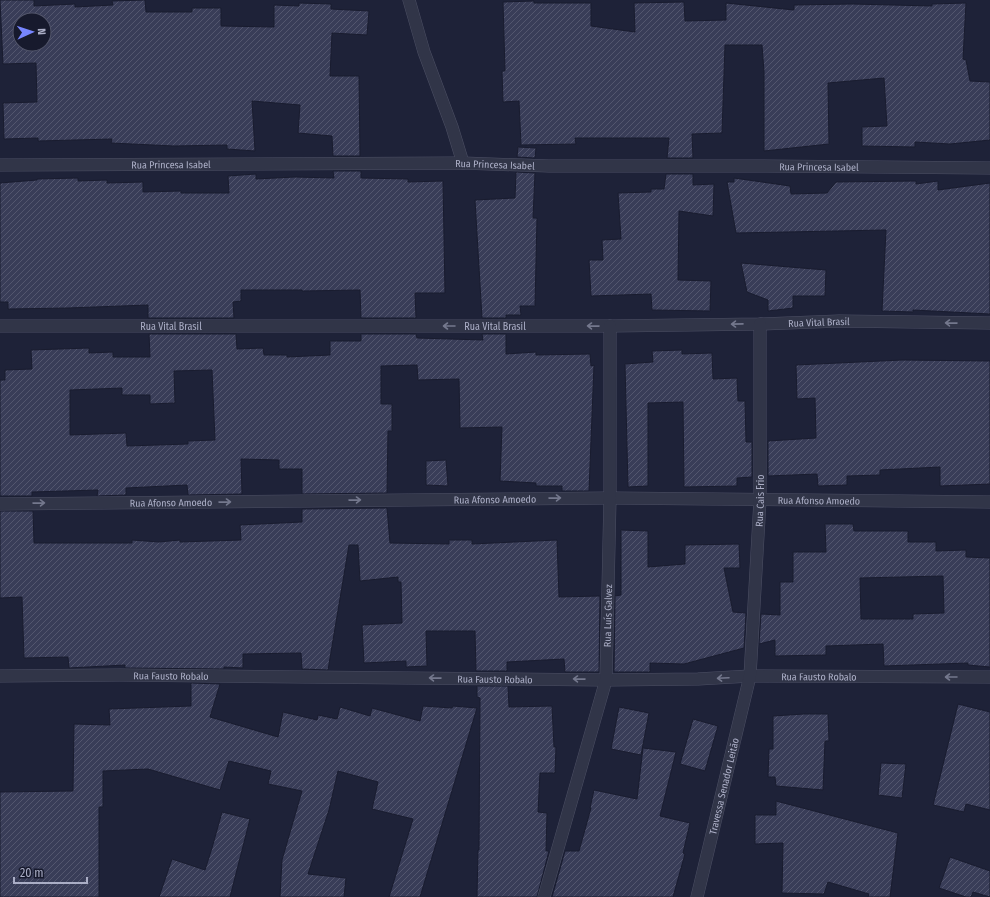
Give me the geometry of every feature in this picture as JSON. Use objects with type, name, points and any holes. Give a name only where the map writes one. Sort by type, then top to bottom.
[{"type":"street","points":[[409,0],[424,52],[452,126],[463,163]]},
{"type":"street","name":"Rua Princesa Isabel","points":[[0,165],[463,163],[549,166],[990,168]]},
{"type":"street","name":"Rua Vital Brasil","points":[[0,326],[610,326],[760,324],[839,321],[990,323]]},
{"type":"street","name":"Rua Cais Frio","points":[[750,676],[760,500],[760,324]]},
{"type":"street","name":"Rua Luís Galvez","points":[[544,897],[606,680],[610,498],[610,326]]},
{"type":"street","name":"Rua Afonso Amoedo","points":[[0,504],[610,498],[990,502]]},
{"type":"street","name":"Rua Fausto Robalo","points":[[0,676],[128,675],[606,680],[698,679],[750,676],[990,677]]},
{"type":"street","name":"Travessa Senador Leitão","points":[[698,897],[750,676]]},
{"type":"building","points":[[0,0],[34,0],[34,6],[75,4],[75,7],[113,5],[112,1],[145,0],[146,12],[192,12],[192,8],[221,8],[221,26],[274,27],[274,5],[299,6],[299,3],[331,4],[331,9],[369,11],[367,35],[332,33],[330,76],[359,76],[360,156],[333,156],[332,136],[298,133],[300,105],[252,101],[255,151],[227,149],[227,145],[174,146],[111,143],[112,139],[38,141],[38,138],[4,139],[3,103],[37,102],[36,63],[3,64]]},
{"type":"building","points":[[534,1],[534,3],[591,3],[591,26],[635,32],[634,3],[684,2],[685,21],[726,20],[726,3],[794,10],[794,5],[852,4],[932,6],[932,4],[966,3],[963,59],[966,60],[970,81],[990,82],[990,140],[950,144],[915,142],[915,147],[862,146],[862,127],[887,126],[884,78],[828,83],[829,144],[764,151],[764,72],[762,45],[725,45],[722,133],[692,134],[693,158],[667,158],[669,138],[575,138],[576,144],[521,145],[519,101],[503,102],[502,71],[505,71],[503,2]]},
{"type":"building","points":[[518,147],[536,148],[535,158],[517,157]]},
{"type":"building","points":[[333,171],[361,171],[361,178],[408,179],[408,182],[443,181],[445,293],[415,293],[416,318],[361,318],[360,290],[241,290],[241,301],[233,302],[234,318],[148,318],[148,305],[8,309],[8,302],[0,302],[0,183],[37,179],[78,178],[78,181],[107,180],[107,183],[143,182],[143,192],[181,191],[181,193],[229,193],[228,176],[256,174],[256,179],[295,177],[334,178]]},
{"type":"building","points":[[516,172],[535,173],[533,218],[537,218],[535,306],[520,306],[521,315],[506,315],[506,318],[482,318],[475,200],[515,198]]},
{"type":"building","points":[[666,174],[693,174],[693,185],[714,184],[713,216],[679,211],[678,280],[711,281],[710,311],[652,310],[651,294],[591,296],[589,260],[603,260],[602,240],[621,239],[618,193],[651,192],[651,189],[664,189]]},
{"type":"building","points":[[734,178],[790,186],[791,194],[827,193],[836,182],[916,181],[916,184],[938,181],[938,190],[990,183],[990,314],[913,310],[913,312],[882,311],[886,230],[736,233],[727,182],[734,182]]},
{"type":"building","points":[[741,263],[826,270],[825,296],[793,296],[793,308],[768,311],[768,300],[747,292]]},
{"type":"building","points":[[149,334],[236,334],[237,349],[263,348],[264,355],[287,355],[287,357],[330,355],[330,341],[361,341],[361,334],[416,334],[417,338],[483,340],[482,334],[506,334],[506,354],[536,352],[536,355],[590,354],[591,366],[594,365],[589,491],[562,491],[562,486],[536,486],[536,483],[500,481],[502,427],[460,428],[459,379],[418,380],[417,365],[381,366],[381,404],[392,404],[392,431],[388,431],[387,493],[302,494],[302,469],[279,469],[279,460],[241,459],[242,494],[188,495],[187,485],[126,488],[126,495],[97,496],[98,490],[32,492],[32,496],[0,496],[0,380],[5,380],[5,370],[32,369],[31,350],[89,348],[89,353],[113,352],[113,357],[150,357]],"holes":[[[212,370],[215,440],[188,441],[188,444],[127,446],[126,433],[70,435],[70,390],[122,388],[122,395],[150,395],[150,404],[175,403],[174,371]]]},
{"type":"building","points":[[682,350],[682,354],[712,353],[713,379],[737,378],[738,401],[745,401],[746,442],[752,442],[752,477],[737,478],[737,486],[684,487],[683,402],[648,403],[648,486],[628,487],[625,364],[653,362],[652,351]]},
{"type":"building","points":[[902,360],[990,361],[990,484],[940,486],[940,467],[880,470],[880,475],[847,476],[847,485],[818,486],[817,474],[768,476],[768,441],[816,438],[815,398],[797,399],[796,365]]},
{"type":"building","points":[[446,460],[448,486],[426,485],[426,461]]},
{"type":"building","points":[[387,508],[390,543],[449,544],[449,540],[472,540],[472,544],[557,540],[559,597],[600,596],[599,672],[565,672],[564,659],[507,662],[507,671],[476,671],[475,631],[426,631],[427,666],[406,667],[406,661],[364,663],[362,625],[402,623],[401,582],[398,582],[398,577],[360,581],[358,545],[349,545],[328,670],[302,669],[301,653],[243,654],[243,668],[125,668],[125,665],[69,668],[68,657],[24,658],[22,597],[0,598],[0,511],[33,511],[34,543],[132,543],[132,540],[159,542],[180,540],[180,542],[241,540],[240,525],[302,522],[302,509]]},
{"type":"building","points":[[825,524],[853,524],[854,531],[908,531],[908,542],[936,542],[936,551],[966,550],[966,557],[990,558],[990,667],[968,665],[968,663],[884,666],[883,644],[826,646],[826,655],[775,656],[775,640],[759,644],[761,614],[780,615],[780,582],[793,582],[793,552],[826,552]],"holes":[[[943,576],[944,613],[913,614],[913,619],[861,619],[860,578]]]},
{"type":"building","points":[[621,530],[648,531],[648,567],[685,564],[685,545],[739,544],[740,568],[724,568],[733,612],[746,613],[744,648],[684,664],[650,663],[650,672],[614,672],[615,596],[621,595]]},
{"type":"building","points":[[191,683],[220,684],[210,717],[278,737],[283,712],[317,720],[318,715],[337,719],[340,707],[370,716],[372,708],[420,721],[423,706],[477,708],[420,897],[389,897],[413,819],[372,809],[378,782],[338,771],[329,810],[308,874],[346,878],[344,897],[280,897],[282,860],[302,791],[268,784],[271,771],[229,761],[220,790],[148,769],[103,771],[103,807],[99,807],[99,897],[0,897],[0,792],[73,791],[74,724],[110,725],[109,709],[191,706]]},
{"type":"building","points":[[477,686],[508,686],[509,707],[552,706],[554,747],[556,747],[555,773],[540,773],[538,812],[547,813],[546,851],[549,851],[537,897],[477,897],[479,850],[480,698],[477,697]]},
{"type":"building","points":[[958,704],[990,712],[990,810],[966,804],[964,812],[933,805]]},
{"type":"building","points":[[619,707],[649,713],[641,755],[611,749]]},
{"type":"building","points":[[828,714],[829,741],[825,741],[823,790],[776,786],[775,777],[768,777],[769,749],[773,749],[773,716]]},
{"type":"building","points":[[693,719],[718,726],[705,771],[680,764]]},
{"type":"building","points":[[643,748],[676,752],[660,816],[690,823],[683,853],[685,854],[673,897],[552,897],[565,851],[579,851],[591,808],[594,790],[637,799]]},
{"type":"building","points":[[881,763],[906,764],[902,798],[878,795]]},
{"type":"building","points":[[776,801],[898,833],[890,897],[868,897],[869,894],[828,882],[824,894],[782,893],[783,843],[755,844],[755,815],[776,815]]},
{"type":"building","points":[[222,812],[250,819],[230,897],[159,897],[172,859],[205,870]]},
{"type":"building","points":[[950,857],[990,871],[990,897],[973,892],[971,897],[966,897],[939,888]]}]
